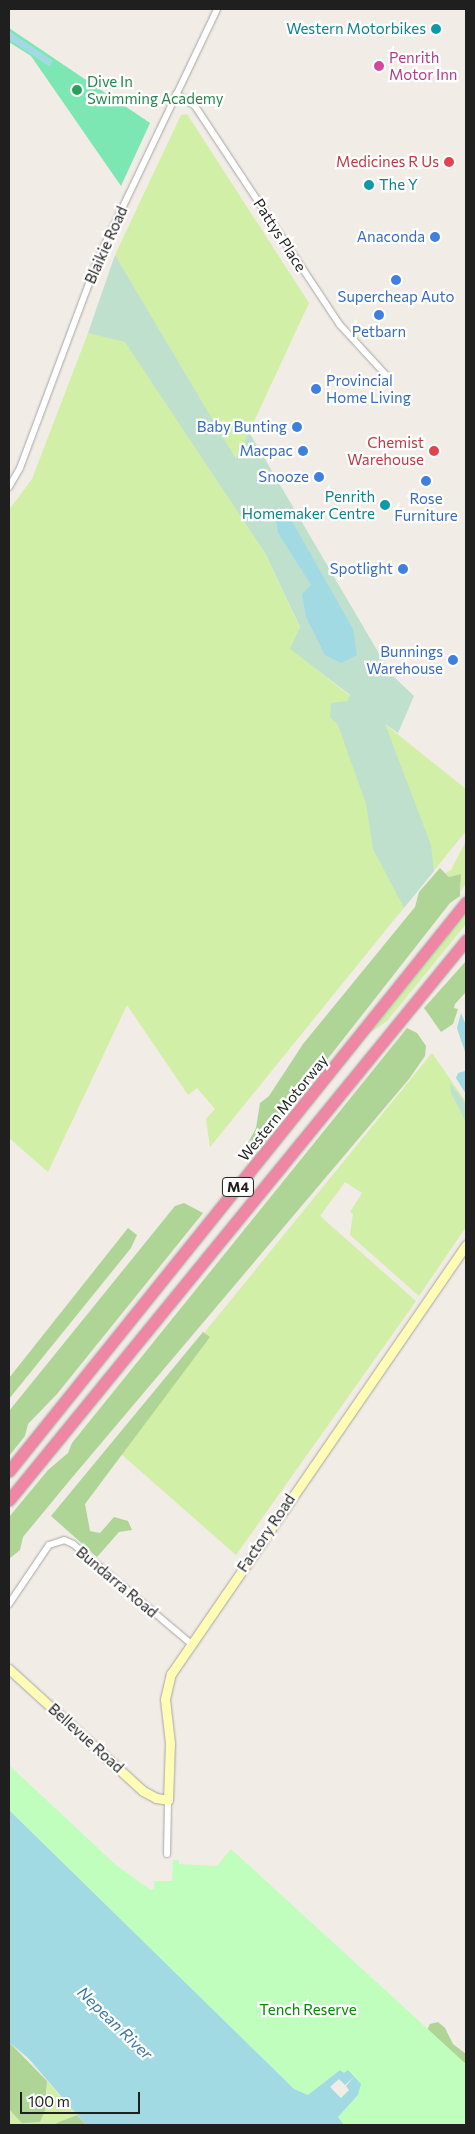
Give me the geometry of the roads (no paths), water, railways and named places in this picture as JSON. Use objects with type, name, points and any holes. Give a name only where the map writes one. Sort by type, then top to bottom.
[{"type":"highway","name":"Western Motorway","points":[[9,1471],[466,902]]},
{"type":"highway","name":"M4","points":[[9,1500],[466,940]]},
{"type":"street","name":"Blaikie Road","points":[[9,487],[20,468],[98,259],[217,9]]},
{"type":"street","name":"Pattys Place","points":[[176,94],[196,106],[340,325],[386,375]]},
{"type":"street","name":"Factory Road","points":[[167,1854],[170,1743],[165,1694],[171,1674],[190,1643],[466,1245]]},
{"type":"street","name":"Bundarra Road","points":[[9,1604],[49,1545],[64,1540],[73,1544],[190,1643]]},
{"type":"street","name":"Bellevue Road","points":[[9,1669],[143,1791],[156,1798],[168,1800]]},
{"type":"water","points":[[9,31],[53,61],[49,66],[9,39]]},
{"type":"water","points":[[284,507],[353,629],[357,655],[341,663],[325,655],[306,617],[302,594],[311,585],[278,533],[275,513]]},
{"type":"water","points":[[461,1013],[466,1025],[466,1055],[457,1028]]},
{"type":"water","points":[[465,1071],[466,1094],[456,1078],[458,1073]]},
{"type":"water","name":"Nepean River","points":[[9,1810],[294,2089],[308,2095],[340,2070],[344,2073],[348,2070],[361,2084],[358,2095],[338,2117],[344,2125],[86,2125],[28,2058],[9,2042]]},
{"type":"place","name":"Western Motorbikes","points":[[436,29]]},
{"type":"place","name":"Penrith Motor Inn","points":[[379,66]]},
{"type":"place","name":"Dive In Swimming Academy","points":[[77,90]]},
{"type":"place","name":"Medicines R Us","points":[[449,162]]},
{"type":"place","name":"The Y","points":[[369,185]]},
{"type":"place","name":"Anaconda","points":[[435,237]]},
{"type":"place","name":"Supercheap Auto","points":[[396,280]]},
{"type":"place","name":"Petbarn","points":[[379,315]]},
{"type":"place","name":"Provincial Home Living","points":[[316,389]]},
{"type":"place","name":"Baby Bunting","points":[[297,427]]},
{"type":"place","name":"Macpac","points":[[303,451]]},
{"type":"place","name":"Chemist Warehouse","points":[[434,451]]},
{"type":"place","name":"Snooze","points":[[319,477]]},
{"type":"place","name":"Rose Furniture","points":[[426,481]]},
{"type":"place","name":"Penrith Homemaker Centre","points":[[385,505]]},
{"type":"place","name":"Spotlight","points":[[403,569]]},
{"type":"place","name":"Bunnings Warehouse","points":[[453,660]]},
{"type":"park label","name":"Tench Reserve","points":[[308,2010]]}]
